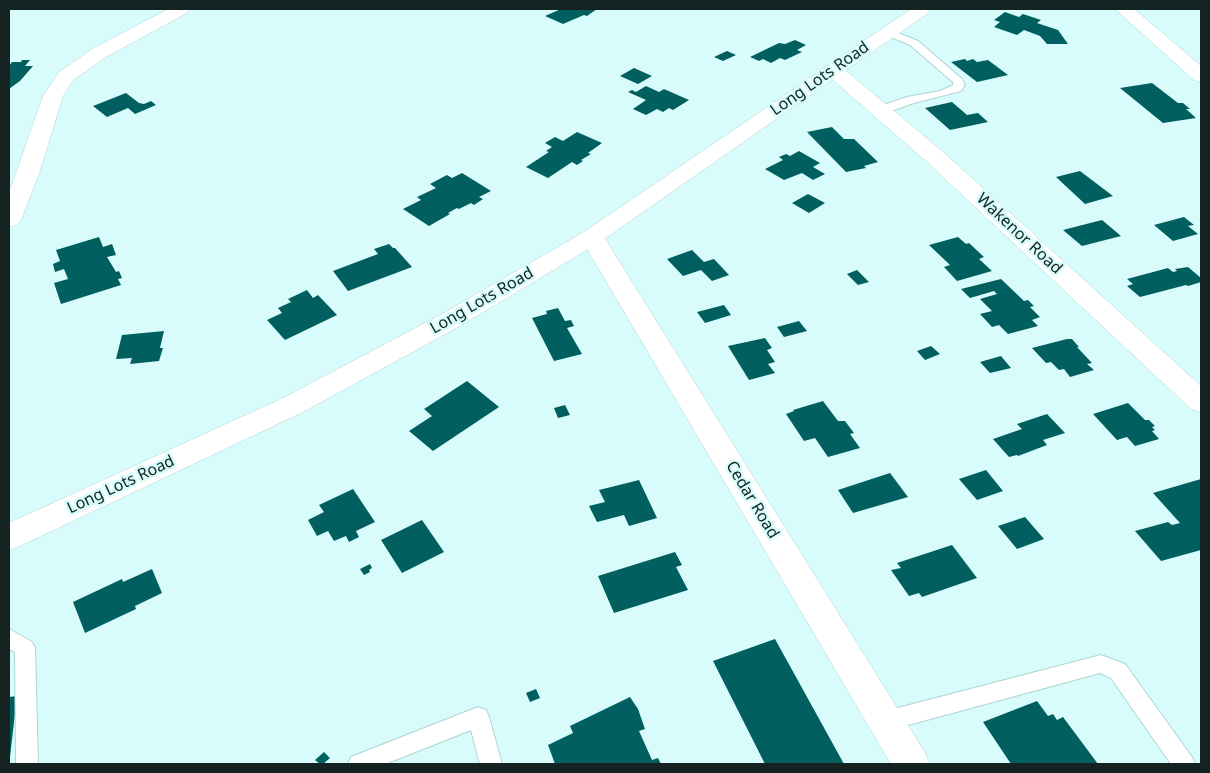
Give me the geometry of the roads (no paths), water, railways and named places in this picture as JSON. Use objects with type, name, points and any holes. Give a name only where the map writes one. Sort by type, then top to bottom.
[{"type":"street","points":[[9,220],[28,174],[53,96],[66,76],[99,53],[181,9]]},
{"type":"street","name":"Long Lots Road","points":[[9,537],[293,405],[451,320],[592,237],[922,9]]},
{"type":"street","points":[[1124,9],[1201,76]]},
{"type":"street","name":"Wakenor Road","points":[[833,70],[879,111],[905,129],[1201,402]]},
{"type":"street","name":"Cedar Road","points":[[592,237],[911,764]]},
{"type":"lane","points":[[879,111],[911,100],[942,94],[957,89],[960,85],[958,81],[914,43],[888,32]]},
{"type":"lane","points":[[9,638],[24,648],[28,742],[27,764]]},
{"type":"lane","points":[[886,722],[1100,664],[1118,672],[1184,764]]},
{"type":"lane","points":[[361,764],[478,717],[491,764]]}]
